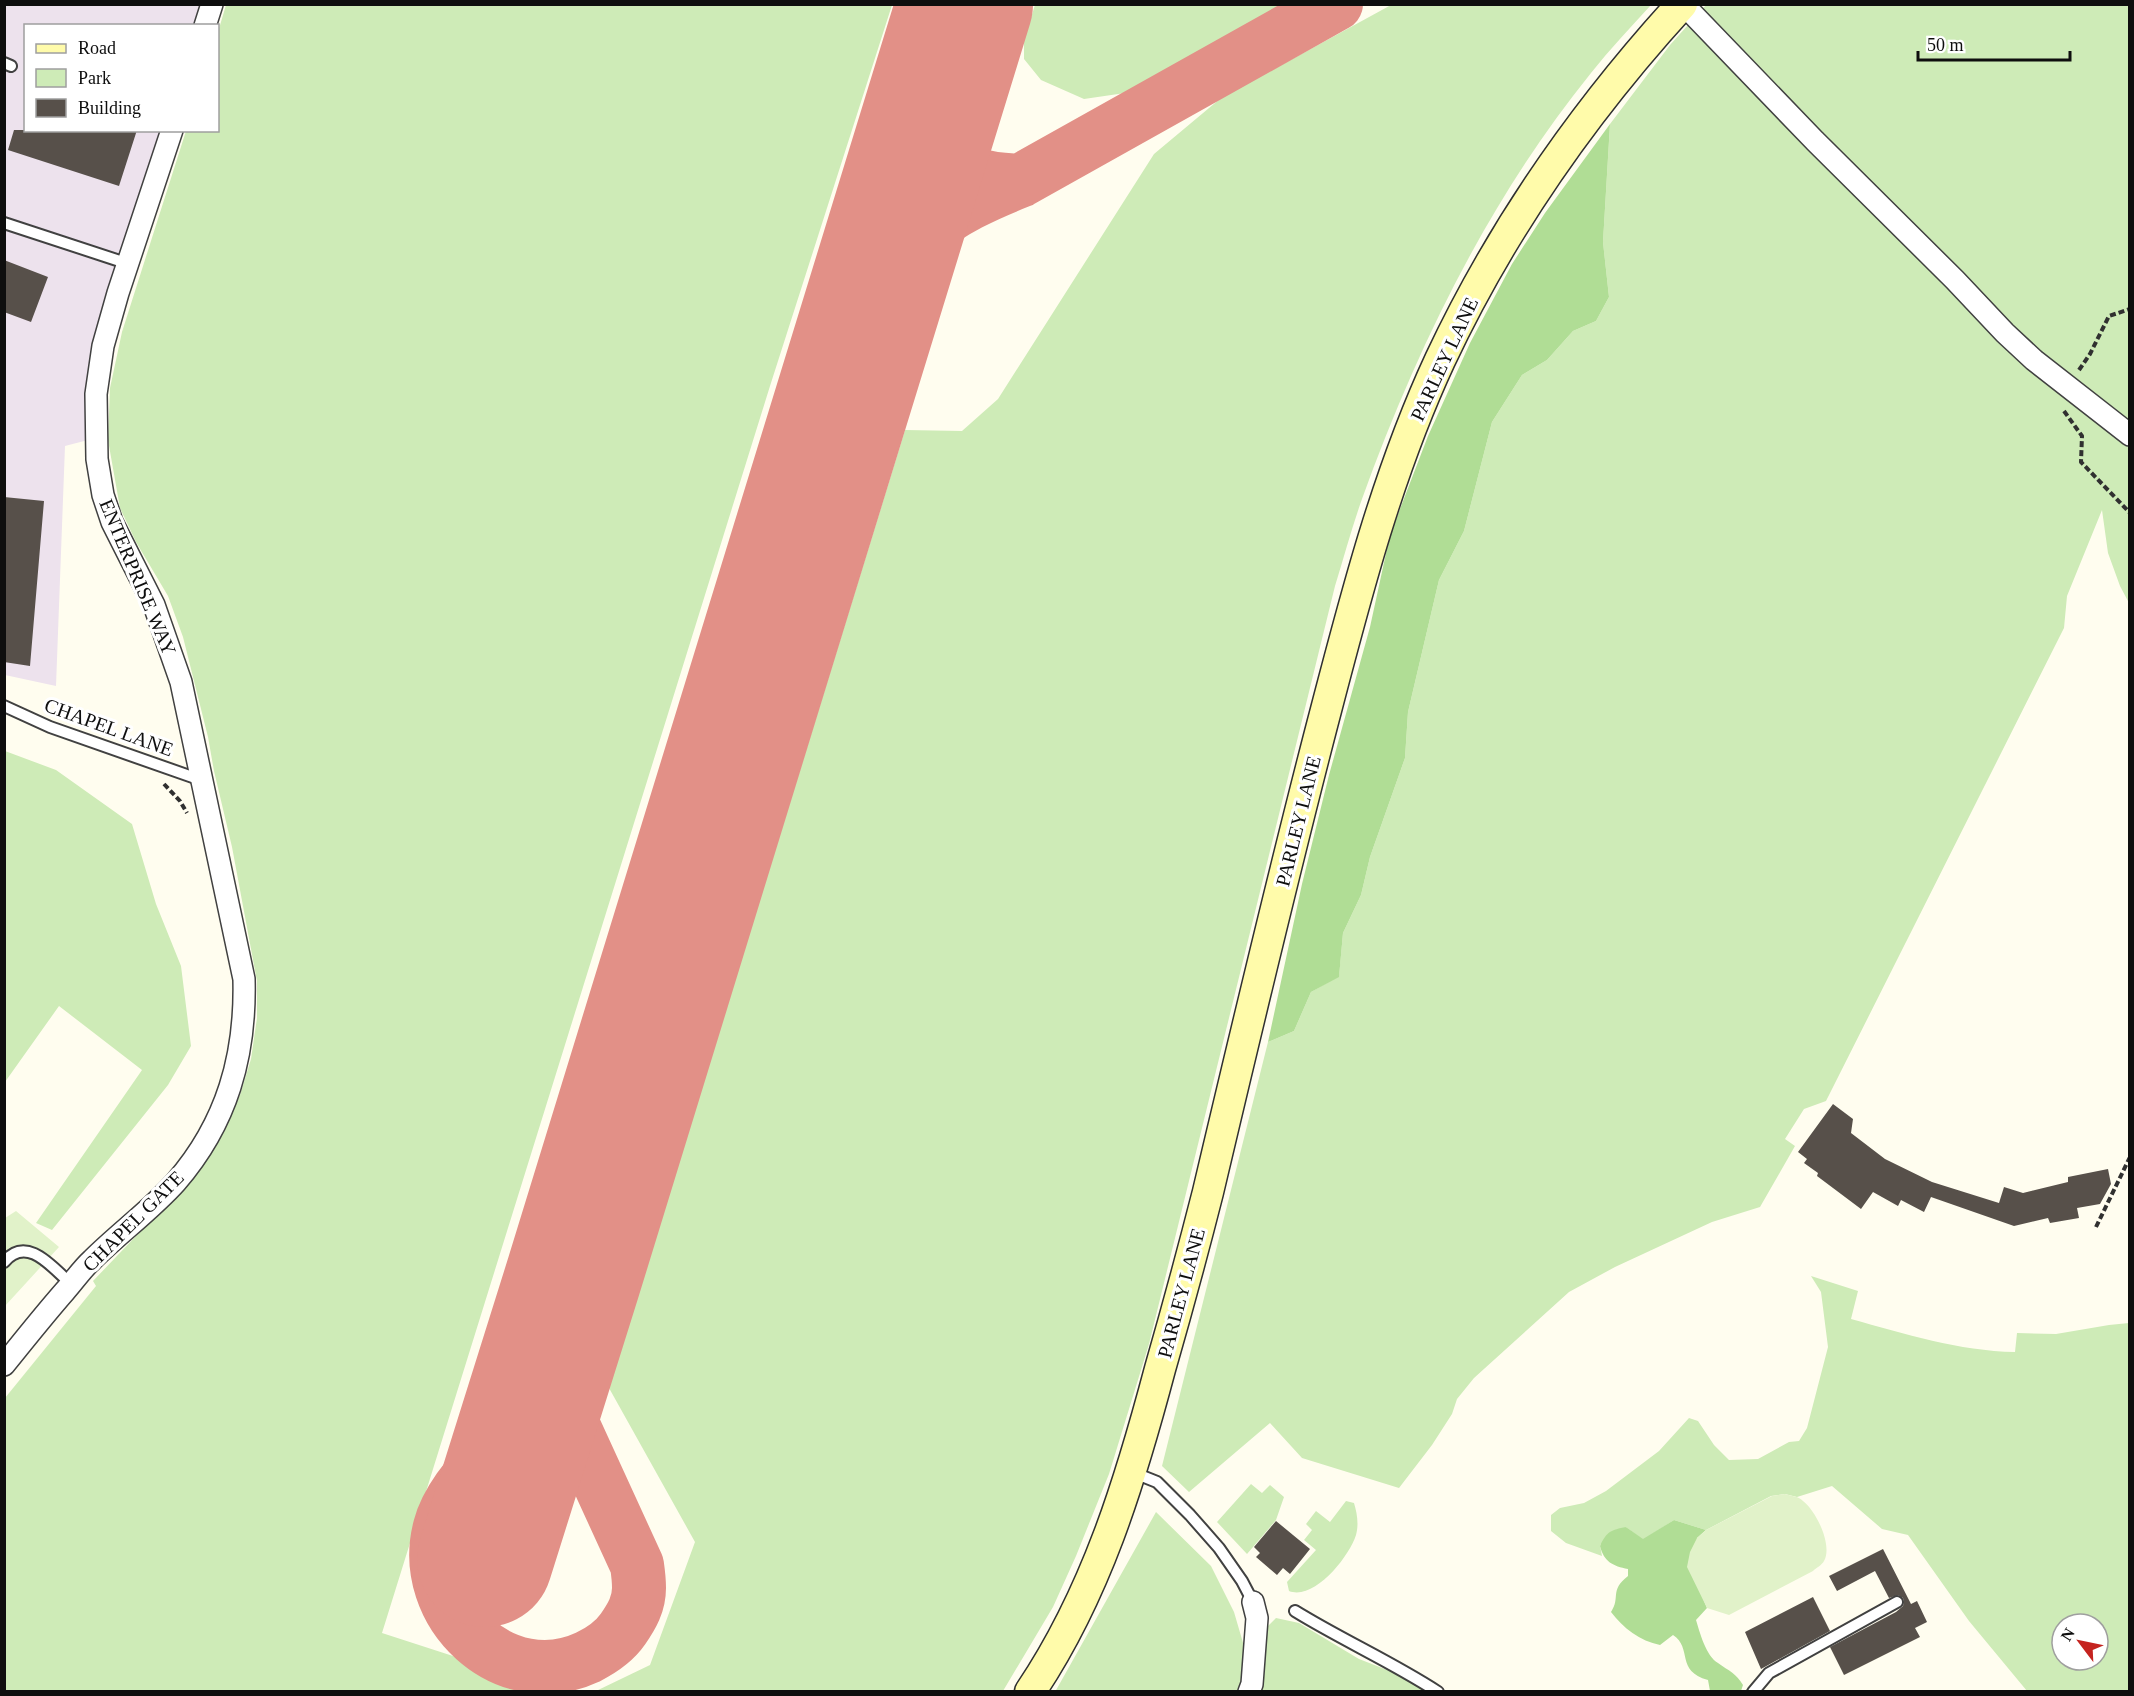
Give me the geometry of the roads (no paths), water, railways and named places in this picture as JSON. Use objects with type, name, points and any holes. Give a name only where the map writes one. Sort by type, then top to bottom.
[{"type":"main road","name":"PARLEY LANE","points":[[1030,1692],[1076,1613],[1108,1538],[1132,1472],[1197,1238],[1301,807],[1353,605],[1390,484],[1439,362],[1476,289],[1516,219],[1625,70],[1683,4]]},
{"type":"street","points":[[206,24],[212,4]]},
{"type":"street","points":[[1683,4],[1822,149],[1955,280],[2005,333],[2034,360],[2130,435]]},
{"type":"street","name":"ENTERPRISE WAY","points":[[171,132],[118,293],[103,346],[96,394],[97,459],[103,495],[112,522],[154,605],[181,682],[201,780]]},
{"type":"street","name":"CHAPEL GATE","points":[[4,1365],[90,1262],[181,1175],[206,1143],[224,1107],[236,1072],[245,1006],[244,979],[201,780]]},
{"type":"street","points":[[1249,1692],[1252,1684],[1257,1618],[1253,1602]]},
{"type":"lane","points":[[4,223],[129,264]]},
{"type":"lane","name":"CHAPEL LANE","points":[[4,706],[50,727],[201,780]]},
{"type":"lane","points":[[4,1262],[11,1254],[23,1251],[35,1253],[71,1284]]},
{"type":"lane","points":[[1132,1472],[1157,1482],[1182,1507],[1219,1548],[1242,1581],[1253,1602]]},
{"type":"lane","points":[[1753,1692],[1768,1673],[1897,1602]]},
{"type":"lane","points":[[1295,1611],[1405,1670],[1438,1692]]}]
